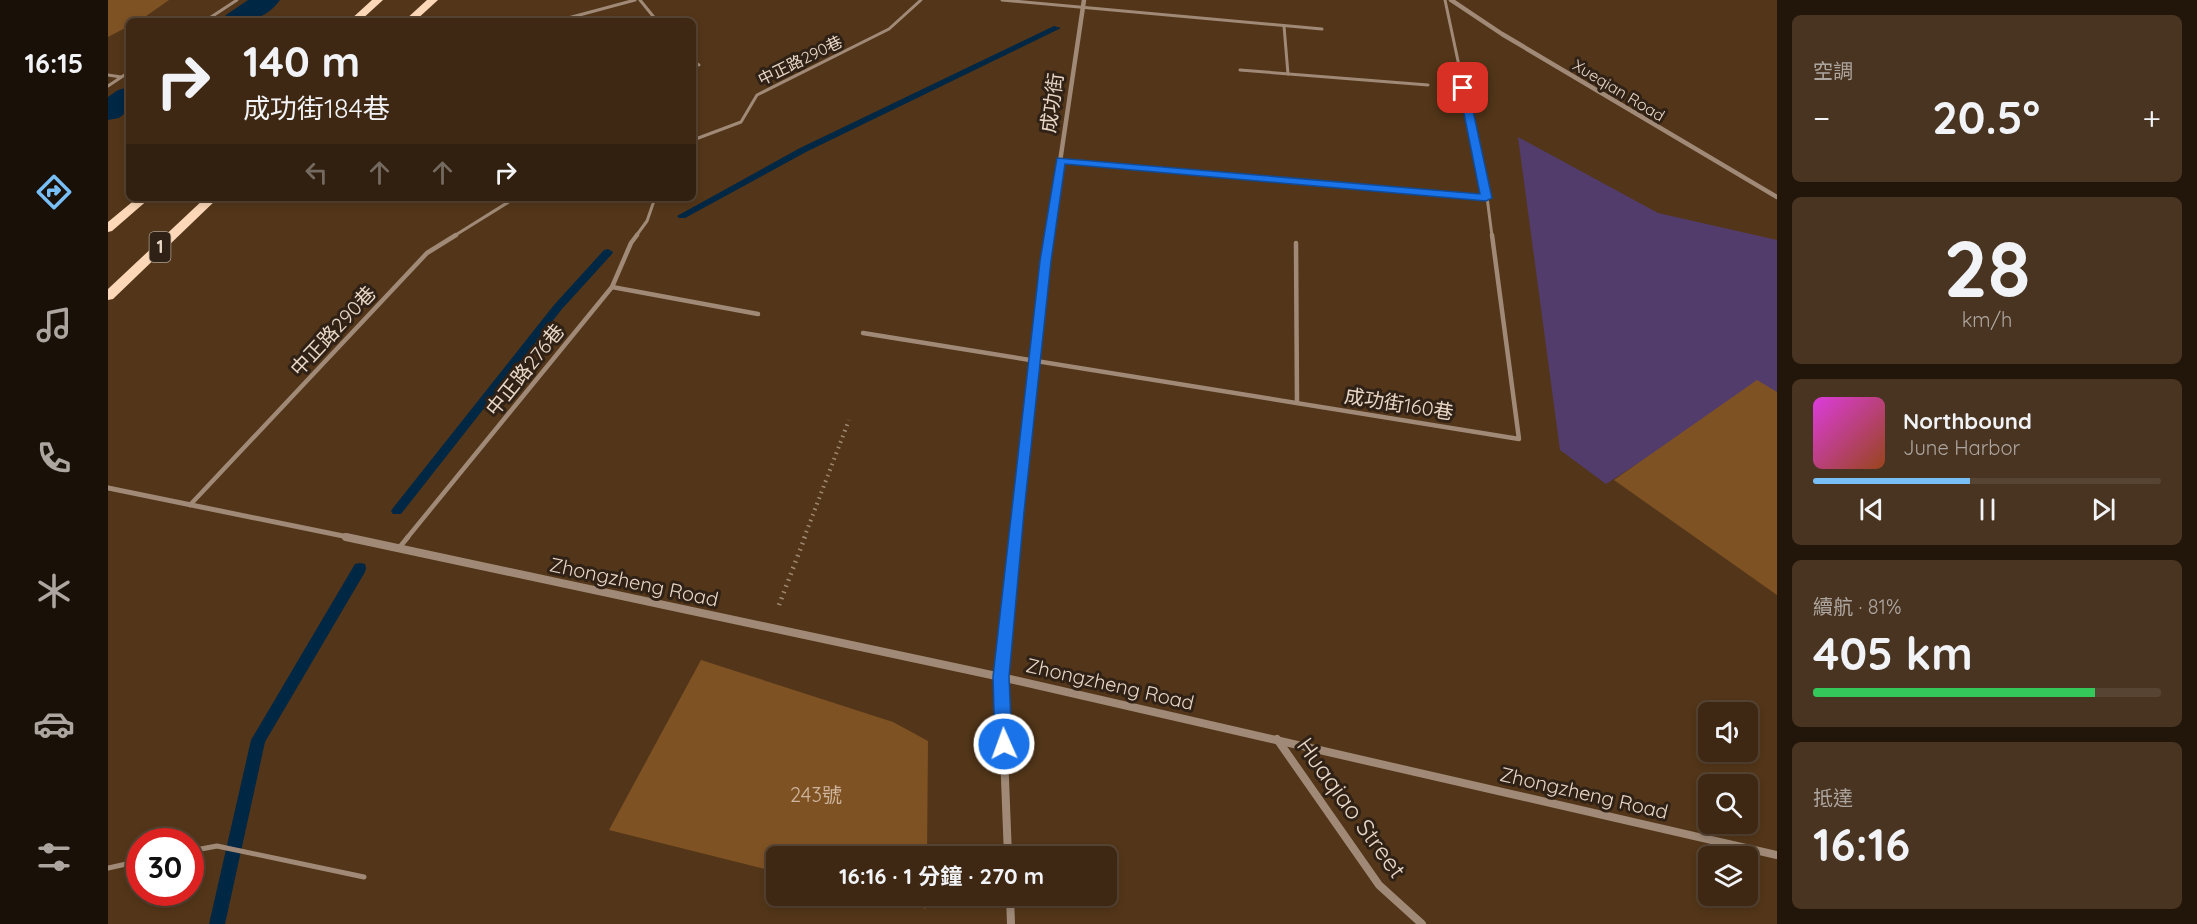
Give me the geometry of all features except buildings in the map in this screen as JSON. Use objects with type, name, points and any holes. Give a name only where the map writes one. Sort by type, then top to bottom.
[{"type":"main road","points":[[357,18],[378,0]]},
{"type":"main road","points":[[412,18],[433,0]]},
{"type":"main road","points":[[108,228],[140,201]]},
{"type":"main road","name":"1","points":[[108,296],[209,201]]},
{"type":"street","name":"Xueqian Road","points":[[1451,0],[1502,34],[1777,197]]},
{"type":"street","name":"成功街","points":[[1008,846],[1001,677],[1034,359],[1083,4]]},
{"type":"street","points":[[108,488],[190,505]]},
{"type":"street","name":"Zhongzheng Road","points":[[190,505],[1001,677],[1777,855]]},
{"type":"street","name":"Huaqiao Street","points":[[1277,739],[1378,885],[1422,924]]},
{"type":"street","points":[[1010,906],[1011,924]]},
{"type":"lane","points":[[210,18],[237,0]]},
{"type":"lane","points":[[568,18],[635,0]]},
{"type":"lane","points":[[640,0],[655,18]]},
{"type":"lane","name":"中正路290巷","points":[[696,139],[741,122],[757,95],[889,29],[921,0]]},
{"type":"lane","points":[[1002,0],[1083,4],[1322,29]]},
{"type":"lane","points":[[1060,160],[1486,198],[1445,0]]},
{"type":"lane","points":[[1284,26],[1288,74]]},
{"type":"lane","points":[[1240,70],[1428,85]]},
{"type":"lane","points":[[108,86],[126,74]]},
{"type":"lane","points":[[108,75],[121,77]]},
{"type":"lane","name":"成功街160巷","points":[[863,333],[1520,439],[1486,198]]},
{"type":"lane","name":"中正路290巷","points":[[190,505],[427,253],[510,201]]},
{"type":"lane","name":"中正路276巷","points":[[398,549],[612,287],[631,243],[647,221],[654,201]]},
{"type":"lane","points":[[1296,243],[1297,402]]},
{"type":"lane","points":[[612,287],[758,314]]},
{"type":"lane","points":[[204,848],[217,846],[364,877]]},
{"type":"lane","points":[[108,868],[126,864]]},
{"type":"path","points":[[771,628],[849,420]]},
{"type":"shaded area","points":[[1518,137],[1658,213],[1777,240],[1777,394],[1761,384],[1606,484],[1560,450]]},
{"type":"waterway","points":[[240,18],[266,0]]},
{"type":"waterway","points":[[682,216],[803,150],[1057,28]]},
{"type":"waterway","points":[[108,111],[126,98]]},
{"type":"waterway","points":[[397,511],[558,307],[608,252]]},
{"type":"waterway","points":[[217,924],[258,740],[360,568]]},
{"type":"route","points":[[1004,744],[1001,677],[1024,443],[1045,261],[1060,160],[1486,198],[1463,88]]}]
